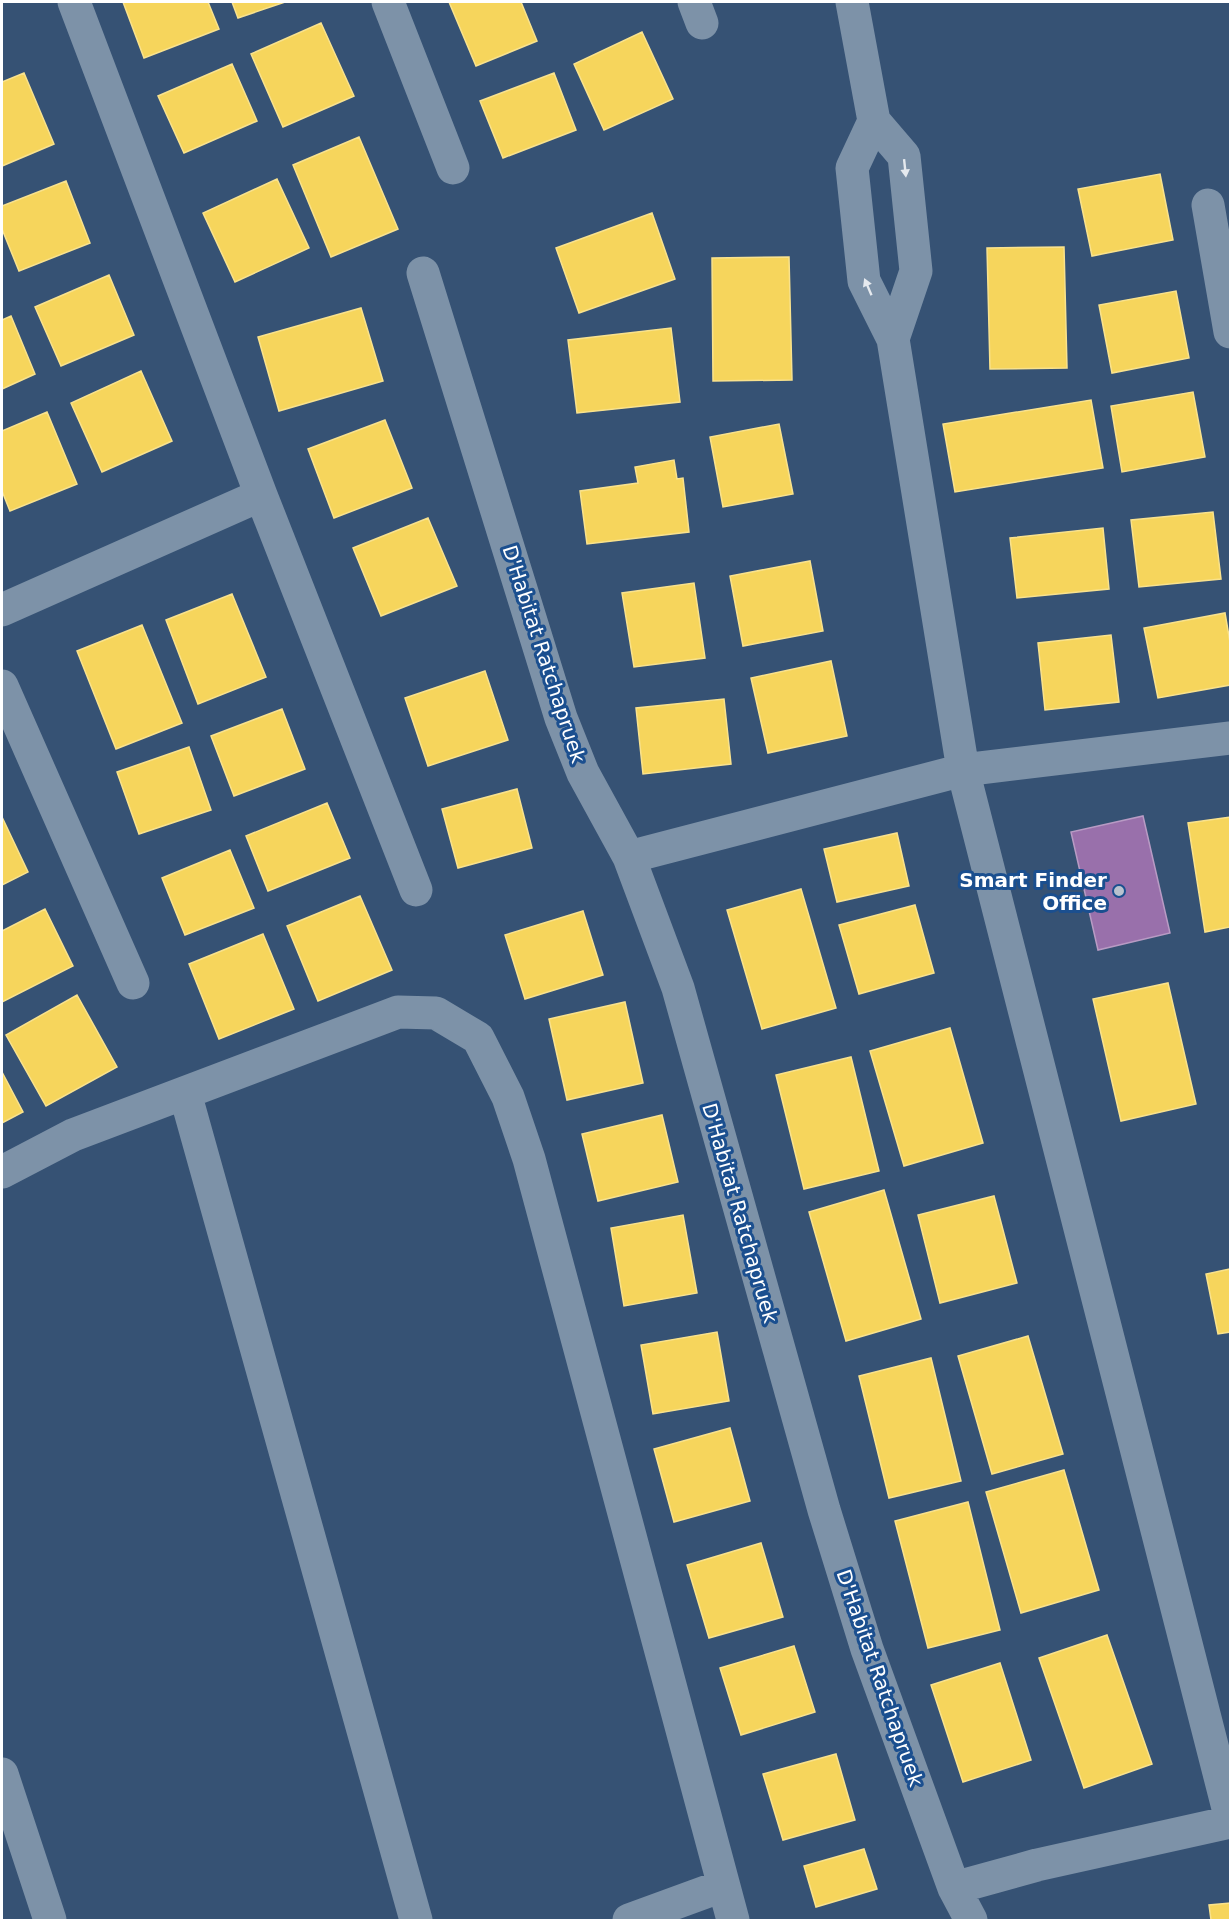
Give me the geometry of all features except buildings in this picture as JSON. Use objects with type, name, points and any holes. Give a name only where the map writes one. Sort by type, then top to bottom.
[{"type":"street","points":[[74,2],[261,495],[416,891]]},
{"type":"street","points":[[388,2],[453,168]]},
{"type":"street","points":[[852,2],[874,121],[904,156],[916,272],[893,339]]},
{"type":"street","points":[[874,121],[852,168],[864,281],[893,339],[963,770],[1230,1816]]},
{"type":"street","points":[[1208,205],[1230,332]]},
{"type":"street","name":"D'Habitat Ratchapruek","points":[[423,273],[561,718],[583,773],[629,857],[678,988],[824,1510],[867,1649],[954,1888],[971,1920]]},
{"type":"street","points":[[2,610],[261,495]]},
{"type":"street","points":[[2,686],[133,983]]},
{"type":"street","points":[[629,857],[963,770],[1230,738]]},
{"type":"street","points":[[2,1172],[73,1135],[398,1012],[436,1013],[478,1038],[508,1096],[530,1159],[722,1886],[733,1920]]},
{"type":"street","points":[[184,1093],[416,1920]]},
{"type":"street","points":[[2,1774],[50,1920]]},
{"type":"street","points":[[954,1888],[1037,1865],[1230,1822]]},
{"type":"street","points":[[629,1920],[722,1886]]},
{"type":"place","name":"Smart Finder Office","points":[[1119,891]]}]
